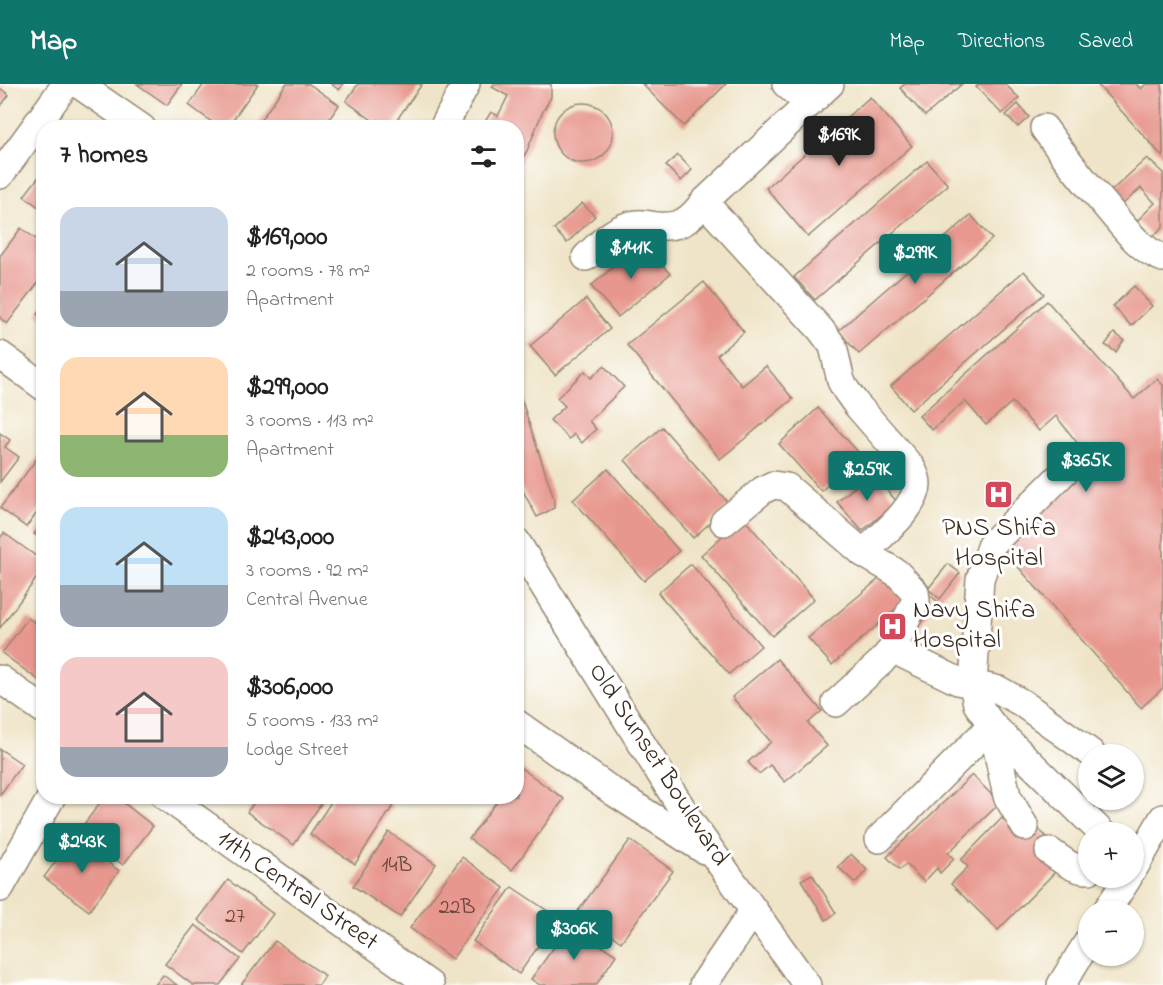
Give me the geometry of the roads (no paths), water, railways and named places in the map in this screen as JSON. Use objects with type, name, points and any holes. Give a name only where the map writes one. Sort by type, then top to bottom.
[{"type":"street","points":[[40,120],[66,84]]},
{"type":"street","points":[[78,84],[130,120]]},
{"type":"street","points":[[447,120],[466,84]]},
{"type":"street","points":[[786,84],[809,104]]},
{"type":"street","points":[[586,256],[616,230],[638,223],[658,226],[679,225],[693,216],[704,202],[830,84]]},
{"type":"street","points":[[0,175],[36,125]]},
{"type":"street","points":[[1044,128],[1069,163],[1131,236],[1145,249],[1163,258]]},
{"type":"street","points":[[704,202],[833,345],[841,381],[846,390],[911,467],[917,478],[918,487],[908,508],[863,553]]},
{"type":"street","points":[[0,355],[36,381]]},
{"type":"street","points":[[1071,465],[992,544],[980,579],[973,684],[977,704],[992,726],[1091,822]]},
{"type":"street","points":[[724,522],[763,489],[773,484],[787,487],[863,553],[897,573],[915,591],[916,600],[892,649],[836,703]]},
{"type":"street","name":"Old Sunset Boulevard","points":[[524,554],[691,823],[807,985]]},
{"type":"street","points":[[892,649],[958,681],[999,690],[1022,703],[1079,744]]},
{"type":"street","points":[[0,679],[36,704]]},
{"type":"street","points":[[992,726],[1007,796],[1025,826]]},
{"type":"street","points":[[879,840],[992,726]]},
{"type":"street","points":[[524,729],[615,793],[716,858]]},
{"type":"street","points":[[0,888],[47,804]]},
{"type":"street","name":"11th Central Street","points":[[176,804],[430,985]]},
{"type":"street","points":[[1144,850],[1163,818]]},
{"type":"street","points":[[1049,851],[1067,864],[1078,868]]},
{"type":"street","points":[[703,985],[754,910]]},
{"type":"street","points":[[1061,985],[1078,958]]},
{"type":"place","name":"PNS Shifa Hospital","points":[[999,495]]},
{"type":"place","name":"Navy Shifa Hospital","points":[[892,626]]}]
